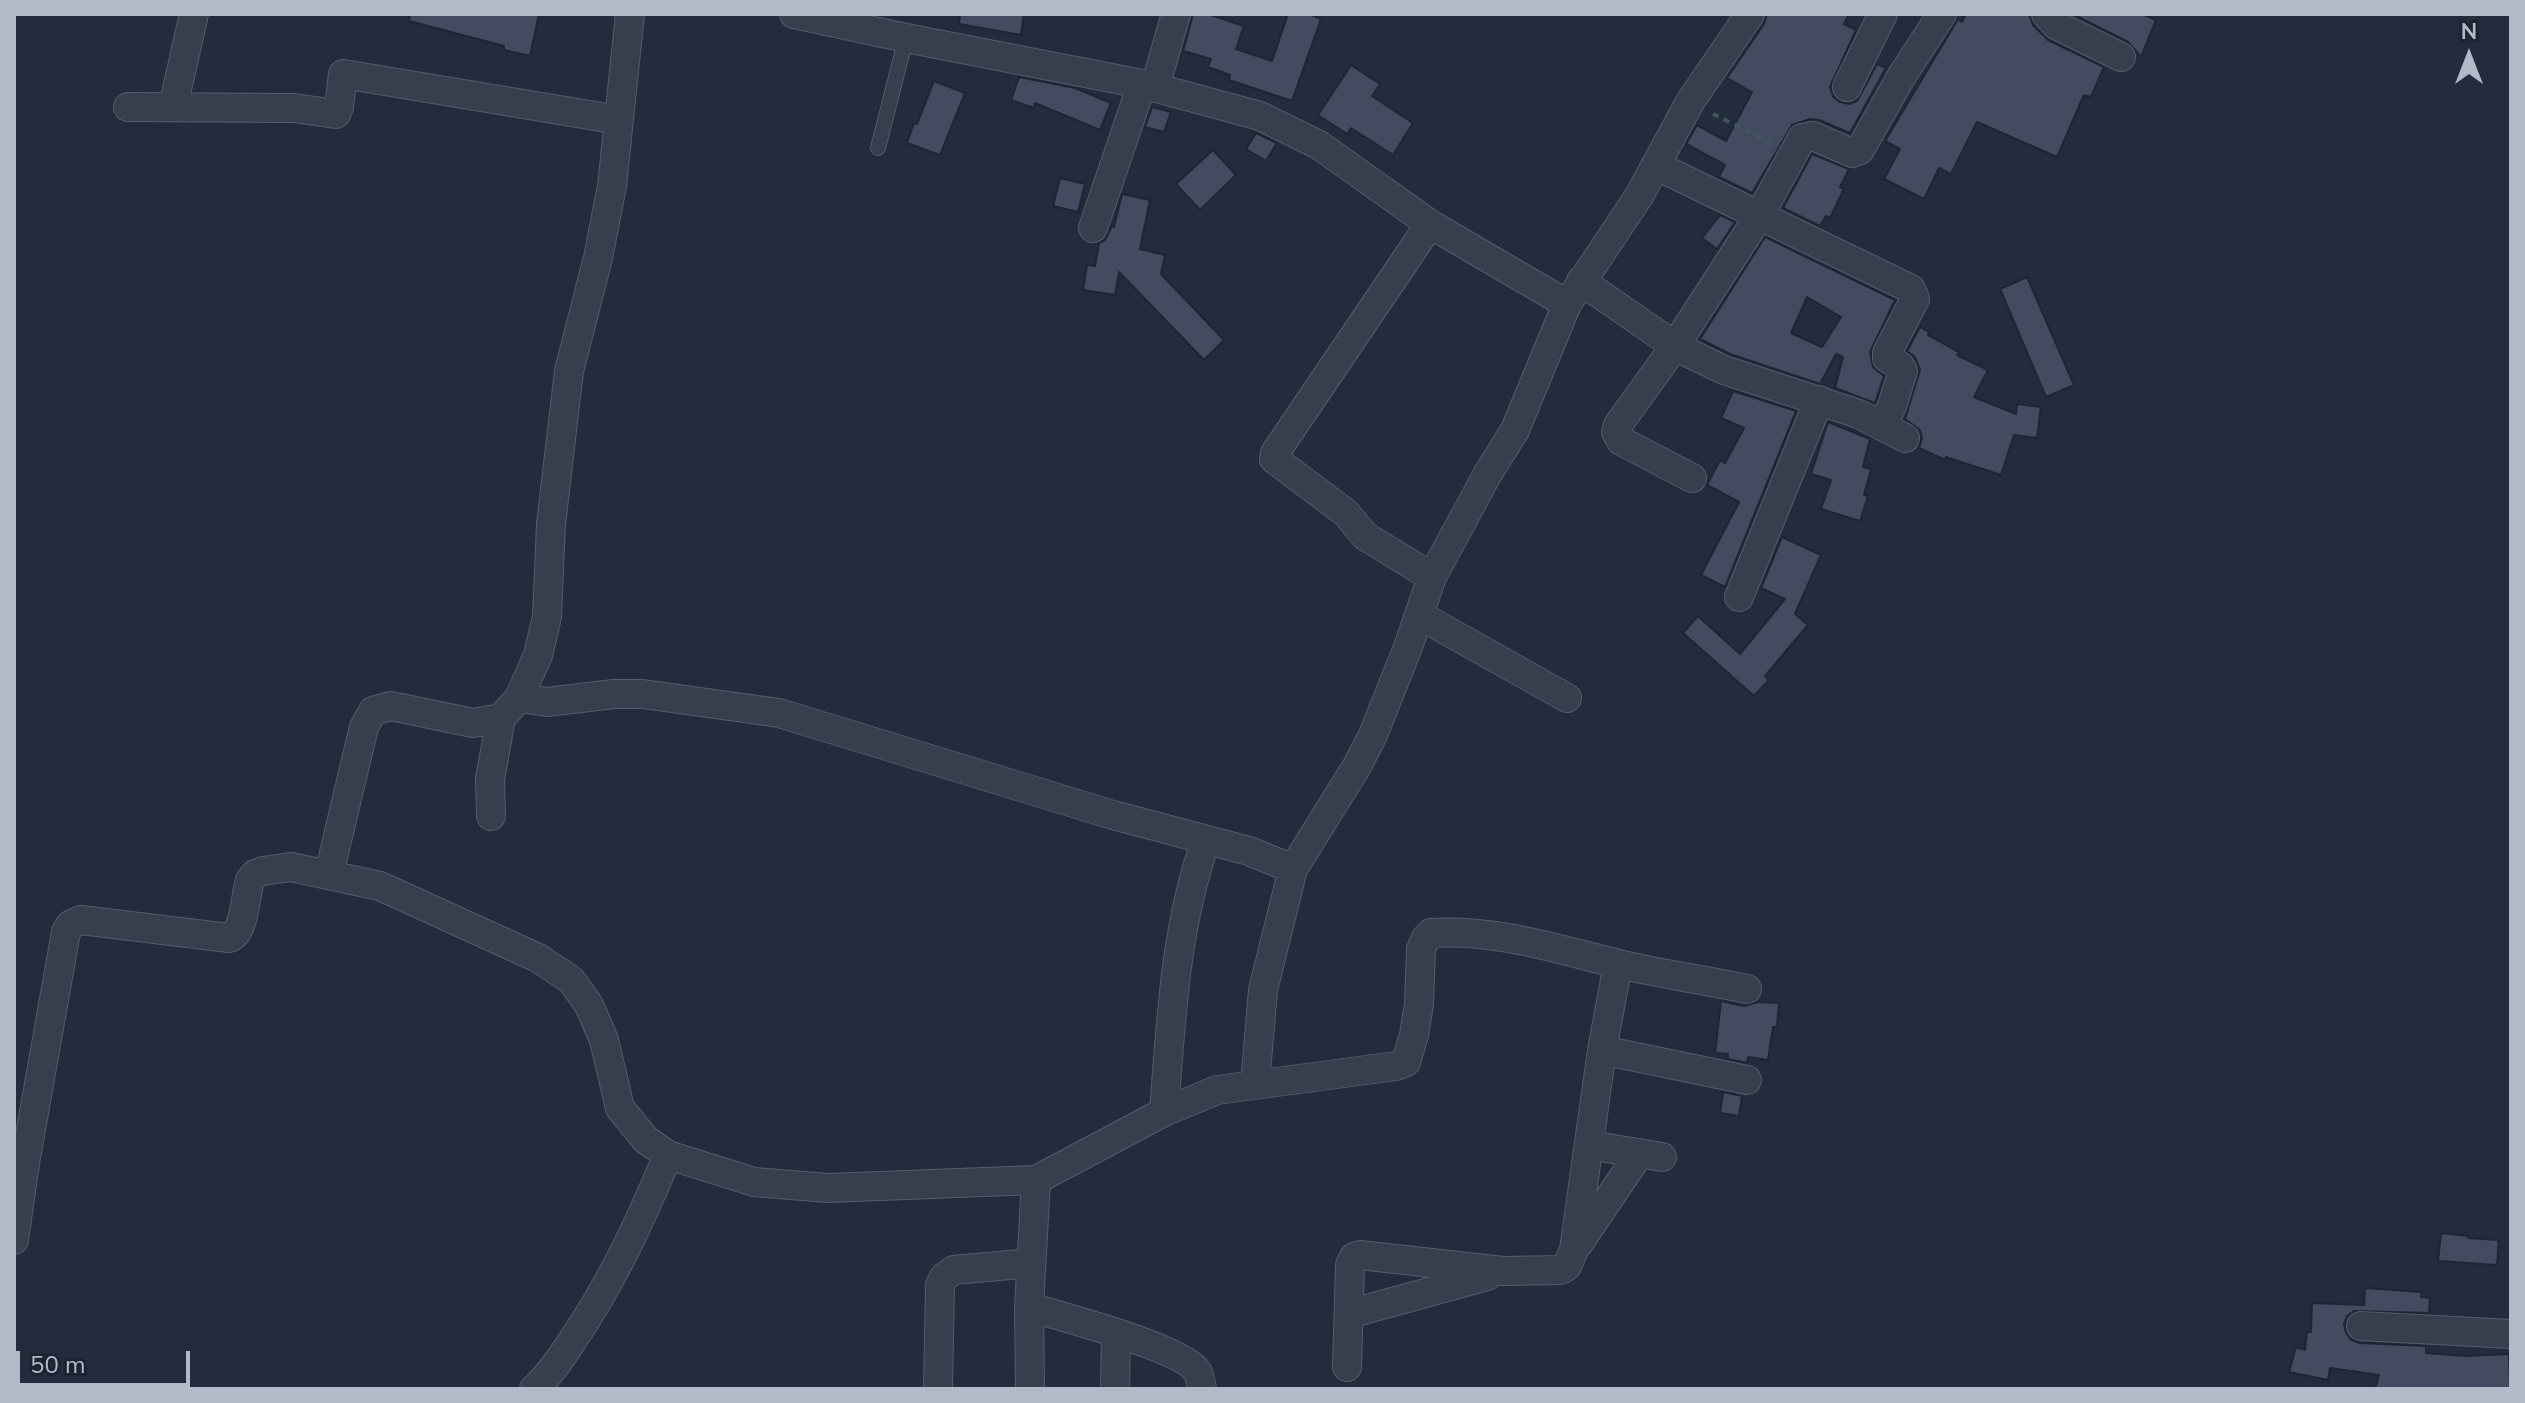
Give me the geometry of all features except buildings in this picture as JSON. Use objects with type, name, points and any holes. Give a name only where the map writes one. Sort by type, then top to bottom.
[{"type":"street","points":[[173,107],[194,14]]},
{"type":"street","points":[[491,816],[490,779],[510,708],[544,636],[553,509],[569,371],[598,258],[612,186],[630,14]]},
{"type":"street","points":[[794,14],[1148,85],[1236,108],[1285,126],[1319,145],[1430,224],[1724,370],[1859,414],[1894,432],[1892,406],[1903,371],[1887,358],[1887,353],[1915,299],[1911,289],[1657,166]]},
{"type":"street","points":[[1093,228],[1176,14]]},
{"type":"street","points":[[1255,1084],[1263,990],[1293,869],[1373,735],[1432,577],[1515,430],[1574,293],[1657,166],[1690,102],[1750,14]]},
{"type":"street","points":[[1847,87],[1883,14]]},
{"type":"street","points":[[2046,14],[2056,25],[2121,57]]},
{"type":"street","points":[[1692,478],[1621,441],[1616,432],[1618,425],[1675,346],[1759,216],[1802,138],[1813,136],[1852,153],[1860,150],[1929,17]]},
{"type":"street","points":[[128,107],[294,108],[336,114],[343,74],[619,120]]},
{"type":"street","points":[[1430,224],[1275,453],[1274,459],[1346,513],[1365,536],[1432,577]]},
{"type":"street","points":[[1739,597],[1819,400]]},
{"type":"street","points":[[1419,615],[1567,698]]},
{"type":"street","points":[[329,874],[364,727],[373,711],[391,706],[473,723],[510,708],[614,694],[643,694],[779,713],[1016,786],[1249,851],[1293,869]]},
{"type":"street","points":[[1164,1112],[1178,945],[1196,866],[1206,840]]},
{"type":"street","points":[[14,1240],[44,1055],[66,932],[70,925],[81,920],[229,938],[236,936],[241,928],[246,895],[255,874],[291,867],[380,886],[538,958],[571,980],[589,1005],[604,1040],[620,1108],[646,1140],[668,1155],[754,1182],[828,1188],[1036,1180],[1164,1112],[1217,1090],[1396,1066],[1406,1062],[1413,1044],[1419,1004],[1421,949],[1431,933],[1492,934],[1564,948],[1618,964],[1747,989]]},
{"type":"street","points":[[1574,1250],[1602,1050],[1618,964]]},
{"type":"street","points":[[1602,1050],[1747,1080]]},
{"type":"street","points":[[1347,1367],[1350,1265],[1354,1257],[1360,1255],[1503,1271],[1564,1269],[1574,1250],[1650,1156],[1589,1145]]},
{"type":"street","points":[[534,1389],[591,1314],[642,1215],[668,1155]]},
{"type":"street","points":[[1030,1389],[1029,1307],[1036,1180]]},
{"type":"street","points":[[938,1389],[940,1285],[944,1277],[954,1270],[1031,1263]]},
{"type":"street","points":[[1349,1314],[1503,1271]]},
{"type":"street","points":[[1029,1307],[1116,1333],[1184,1359],[1198,1372],[1202,1389]]},
{"type":"street","points":[[2361,1326],[2511,1334]]},
{"type":"street","points":[[1115,1389],[1116,1333]]},
{"type":"lane","points":[[878,148],[906,38]]},
{"type":"path","points":[[1690,102],[1792,154]]}]
